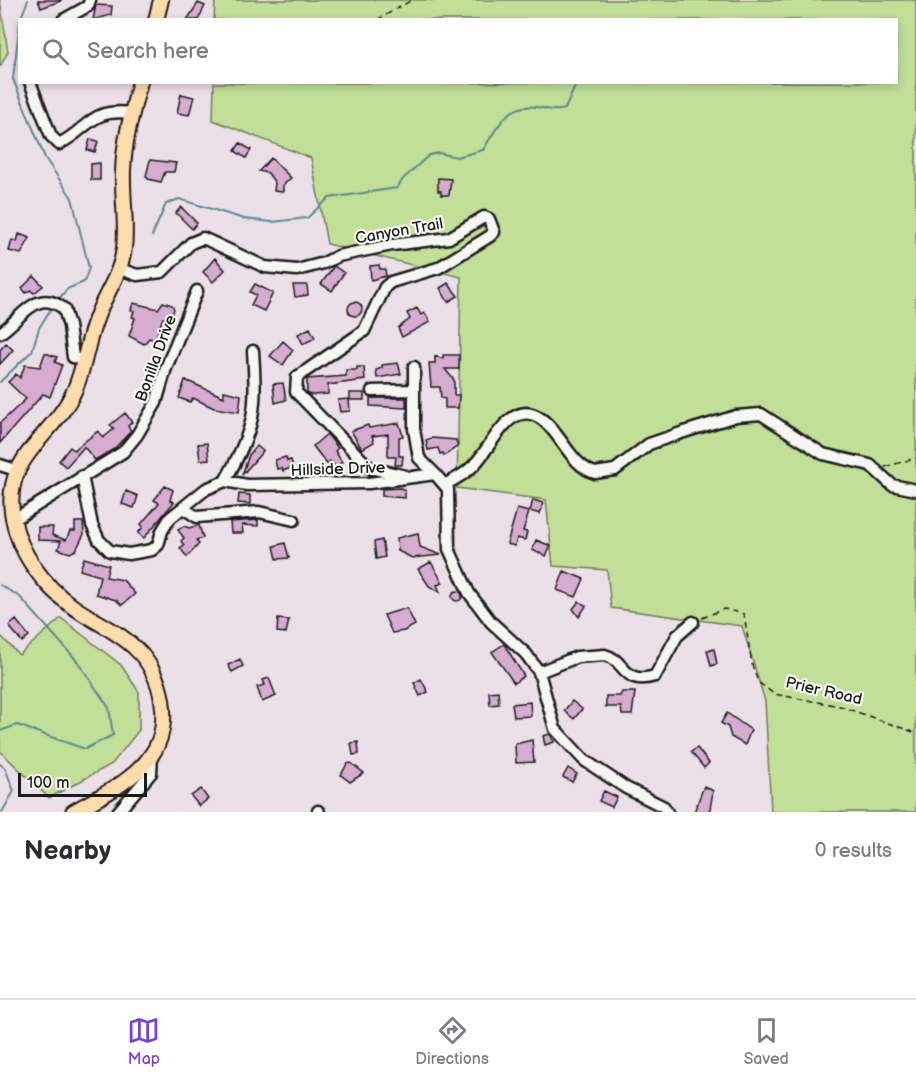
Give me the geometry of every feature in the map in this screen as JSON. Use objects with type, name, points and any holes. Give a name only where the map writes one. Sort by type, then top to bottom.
[{"type":"main road","points":[[156,18],[161,0]]},
{"type":"main road","points":[[73,812],[112,789],[152,755],[162,719],[160,685],[152,669],[137,649],[71,606],[34,568],[13,520],[10,495],[16,470],[39,438],[61,415],[74,392],[96,320],[120,269],[125,234],[123,158],[131,113],[139,84]]},
{"type":"street","points":[[67,18],[88,6],[90,0]]},
{"type":"street","points":[[31,84],[56,147],[103,113],[112,111],[131,113]]},
{"type":"street","name":"Canyon Trail","points":[[120,269],[138,275],[162,273],[191,243],[204,238],[265,267],[297,270],[360,252],[449,238],[472,222],[484,217],[489,219],[494,232],[490,236],[438,268],[391,282],[385,287],[364,331],[297,377],[296,392],[370,468],[409,477]]},
{"type":"street","name":"Bonilla Drive","points":[[82,476],[123,452],[148,419],[197,291]]},
{"type":"street","points":[[0,333],[25,309],[47,301],[63,308],[68,317],[73,357],[85,362]]},
{"type":"street","points":[[13,520],[82,476],[92,525],[99,540],[118,554],[142,554],[152,550],[158,545],[170,518],[206,489],[225,481],[248,440],[254,419],[253,351]]},
{"type":"street","points":[[414,367],[414,429],[419,458],[446,484],[449,496],[449,549],[469,593],[490,622],[526,654],[539,672],[555,729],[584,760],[626,788],[664,807],[667,812]]},
{"type":"street","points":[[372,391],[413,390]]},
{"type":"street","points":[[446,484],[474,466],[511,418],[528,413],[545,422],[579,463],[596,473],[615,470],[649,444],[748,414],[761,414],[823,454],[870,465],[897,488],[916,490]]},
{"type":"street","points":[[0,465],[16,470]]},
{"type":"street","name":"Hillside Drive","points":[[225,481],[247,484],[369,483],[435,474]]},
{"type":"street","points":[[183,508],[197,517],[259,512],[294,520]]},
{"type":"street","points":[[539,672],[577,657],[605,655],[632,676],[643,679],[655,675],[677,636],[693,622]]},
{"type":"street","points":[[118,812],[151,773],[152,755]]},
{"type":"path","points":[[380,18],[412,0]]},
{"type":"path","points":[[876,469],[916,458]]},
{"type":"path","name":"Prier Road","points":[[693,622],[724,609],[742,612],[746,617],[749,649],[758,682],[774,694],[840,706],[916,733]]},
{"type":"green space","points":[[0,0],[8,52],[0,67]]},
{"type":"green space","points":[[215,0],[916,0],[916,812],[771,812],[765,701],[742,626],[611,608],[607,570],[553,566],[546,500],[457,488],[461,277],[327,244],[311,158],[213,120],[214,84],[898,84],[898,18],[214,18]]},
{"type":"green space","points":[[61,618],[121,665],[139,692],[139,730],[112,764],[49,798],[0,751],[0,635],[19,655]]},
{"type":"building","points":[[38,0],[61,0],[61,1],[41,8]]},
{"type":"building","points":[[198,3],[205,6],[199,18],[188,18]]},
{"type":"building","points":[[96,5],[112,6],[111,15],[93,18]]},
{"type":"building","points":[[181,94],[194,97],[189,115],[177,113]]},
{"type":"building","points":[[90,139],[98,141],[95,152],[87,150]]},
{"type":"building","points":[[240,143],[251,150],[246,158],[235,151]]},
{"type":"building","points":[[271,158],[291,178],[283,185],[283,192],[274,191],[275,183],[268,173],[259,171]]},
{"type":"building","points":[[150,160],[176,163],[174,172],[165,172],[161,182],[148,179],[146,176]]},
{"type":"building","points":[[100,163],[100,180],[91,180],[91,164]]},
{"type":"building","points":[[438,178],[451,179],[449,195],[441,195],[441,191],[438,191]]},
{"type":"building","points":[[181,207],[197,223],[192,229],[176,213]]},
{"type":"building","points":[[19,234],[30,238],[21,254],[9,251],[12,240],[17,242]]},
{"type":"building","points":[[215,258],[225,270],[213,282],[203,272]]},
{"type":"building","points":[[379,265],[380,269],[385,269],[386,276],[371,280],[370,266]]},
{"type":"building","points":[[334,266],[344,273],[332,291],[321,284]]},
{"type":"building","points":[[34,276],[43,286],[34,293],[30,290],[26,293],[22,288]]},
{"type":"building","points":[[448,283],[458,296],[448,302],[440,288]]},
{"type":"building","points":[[255,284],[273,293],[264,311],[251,305],[256,295],[250,292]]},
{"type":"building","points":[[293,285],[307,285],[308,295],[295,297]]},
{"type":"building","points":[[163,302],[172,305],[174,309],[170,320],[163,318],[155,340],[149,338],[144,344],[129,336],[135,318],[132,317],[134,311],[131,310],[133,303],[158,309]]},
{"type":"building","points":[[355,302],[360,304],[362,309],[360,314],[355,316],[350,314],[348,309],[350,304]]},
{"type":"building","points":[[417,308],[421,315],[425,313],[430,322],[402,337],[398,328],[410,319],[407,313]]},
{"type":"building","points":[[310,328],[315,338],[303,344],[298,334]]},
{"type":"building","points":[[283,341],[293,350],[283,365],[270,356]]},
{"type":"building","points":[[6,343],[13,350],[0,364],[0,350]]},
{"type":"building","points":[[45,353],[57,357],[55,362],[62,365],[50,397],[43,394],[0,443],[0,423],[26,399],[8,382],[16,374],[20,378],[25,365],[40,367]]},
{"type":"building","points":[[443,355],[459,355],[459,369],[445,369],[454,380],[454,395],[459,395],[458,408],[445,408],[445,399],[441,398],[440,387],[431,387],[429,363],[435,363],[435,356],[443,359]]},
{"type":"building","points":[[398,363],[401,374],[377,378],[376,370],[382,368],[382,365]]},
{"type":"building","points":[[357,367],[364,367],[365,380],[328,385],[328,394],[311,395],[307,393],[307,379],[346,376],[346,370],[357,370]]},
{"type":"building","points":[[185,380],[224,397],[224,391],[241,395],[239,412],[214,408],[193,398],[190,402],[179,398]]},
{"type":"building","points":[[283,383],[286,400],[275,403],[273,384]]},
{"type":"building","points":[[350,393],[364,393],[364,400],[350,400]]},
{"type":"building","points":[[370,398],[406,398],[406,408],[370,406]]},
{"type":"building","points":[[349,399],[350,411],[340,412],[338,400]]},
{"type":"building","points":[[125,413],[132,422],[128,426],[131,431],[114,449],[95,460],[84,447],[66,467],[59,461],[70,447],[74,450],[98,431],[103,438],[114,429],[110,425]]},
{"type":"building","points":[[399,423],[403,436],[399,437],[399,456],[403,456],[402,465],[395,465],[396,457],[388,457],[388,434],[372,436],[374,442],[362,449],[351,431],[368,425],[369,428]]},
{"type":"building","points":[[327,434],[338,448],[335,451],[342,462],[336,467],[330,461],[327,464],[313,446]]},
{"type":"building","points":[[432,438],[456,440],[458,446],[444,456],[443,453],[440,454],[438,448],[428,450],[426,440]]},
{"type":"building","points":[[207,443],[209,459],[200,460],[198,444]]},
{"type":"building","points":[[257,446],[263,451],[242,475],[249,455]]},
{"type":"building","points":[[286,457],[287,461],[291,460],[293,467],[283,471],[282,468],[277,469],[275,460]]},
{"type":"building","points":[[165,486],[173,490],[170,500],[174,502],[144,538],[138,533],[143,527],[141,524],[159,503],[154,500]]},
{"type":"building","points":[[382,489],[405,490],[405,498],[382,496]]},
{"type":"building","points":[[126,491],[138,496],[134,508],[122,504]]},
{"type":"building","points":[[239,494],[250,495],[250,504],[238,503]]},
{"type":"building","points":[[533,500],[543,503],[540,514],[530,511]]},
{"type":"building","points":[[517,509],[529,512],[523,531],[527,532],[525,540],[517,538],[515,546],[507,544]]},
{"type":"building","points":[[258,520],[258,526],[242,525],[243,533],[231,533],[230,522]]},
{"type":"building","points":[[75,522],[83,522],[84,534],[76,550],[70,553],[58,549],[61,541],[38,540],[38,527],[53,527],[52,535],[66,540],[70,531],[75,531]]},
{"type":"building","points":[[199,525],[203,538],[196,540],[199,544],[187,557],[180,548],[184,545],[181,541],[184,538],[178,530],[184,526],[189,528]]},
{"type":"building","points":[[418,533],[420,547],[441,555],[412,558],[398,551],[397,538]]},
{"type":"building","points":[[382,540],[385,557],[376,559],[374,542]]},
{"type":"building","points":[[536,540],[551,546],[546,556],[532,550]]},
{"type":"building","points":[[285,543],[289,558],[277,559],[274,546]]},
{"type":"building","points":[[84,558],[109,565],[106,577],[123,580],[135,594],[122,605],[116,600],[96,594],[100,576],[80,570]]},
{"type":"building","points":[[431,562],[443,583],[437,585],[440,592],[429,586],[418,569]]},
{"type":"building","points":[[564,571],[584,579],[576,597],[557,590]]},
{"type":"building","points":[[457,591],[461,592],[461,600],[457,601],[453,600],[452,596],[453,592]]},
{"type":"building","points":[[579,601],[586,606],[579,617],[573,609]]},
{"type":"building","points":[[407,608],[415,625],[404,631],[392,633],[384,615]]},
{"type":"building","points":[[278,619],[289,620],[286,633],[277,632]]},
{"type":"building","points":[[16,620],[29,636],[22,642],[9,626]]},
{"type":"building","points":[[504,644],[524,676],[514,683],[492,652]]},
{"type":"building","points":[[714,649],[717,664],[711,666],[707,650]]},
{"type":"building","points":[[240,659],[243,666],[232,672],[228,665]]},
{"type":"building","points":[[269,678],[276,696],[262,702],[257,687],[265,685],[263,680]]},
{"type":"building","points":[[421,679],[428,692],[420,696],[414,683]]},
{"type":"building","points":[[498,691],[499,704],[490,705],[489,692]]},
{"type":"building","points":[[622,692],[635,692],[632,715],[622,715],[621,707],[606,707],[606,696],[620,696]]},
{"type":"building","points":[[572,701],[582,709],[574,719],[564,711]]},
{"type":"building","points":[[530,702],[531,716],[514,717],[512,704]]},
{"type":"building","points":[[727,713],[751,730],[745,745],[731,737],[728,727],[721,723]]},
{"type":"building","points":[[550,734],[554,742],[545,745],[543,736]]},
{"type":"building","points":[[532,740],[534,762],[516,763],[515,744]]},
{"type":"building","points":[[358,742],[359,754],[353,755],[351,743]]},
{"type":"building","points":[[697,748],[709,763],[704,768],[691,752]]},
{"type":"building","points":[[351,763],[364,773],[350,782],[341,775],[347,764]]},
{"type":"building","points":[[568,768],[577,774],[572,782],[563,777]]},
{"type":"building","points":[[704,786],[713,791],[710,809],[708,812],[694,812]]},
{"type":"building","points":[[201,789],[208,799],[199,806],[191,796]]},
{"type":"building","points":[[604,791],[617,797],[612,807],[599,801]]},
{"type":"waterway","points":[[21,18],[28,0]]},
{"type":"waterway","points":[[18,38],[13,79],[45,158],[72,198],[89,268],[84,282],[67,289],[58,300]]},
{"type":"waterway","points":[[152,236],[166,204],[179,199],[244,219],[272,222],[307,218],[329,198],[397,188],[403,179],[429,155],[439,153],[457,157],[483,150],[498,125],[510,113],[518,109],[527,107],[565,109],[576,84]]},
{"type":"waterway","points":[[0,382],[32,351],[39,328],[52,307]]},
{"type":"waterway","points":[[0,585],[20,597],[78,662],[109,708],[113,735],[85,749],[17,725],[0,731]]},
{"type":"waterway","points":[[0,764],[5,768],[14,791],[2,812]]}]
